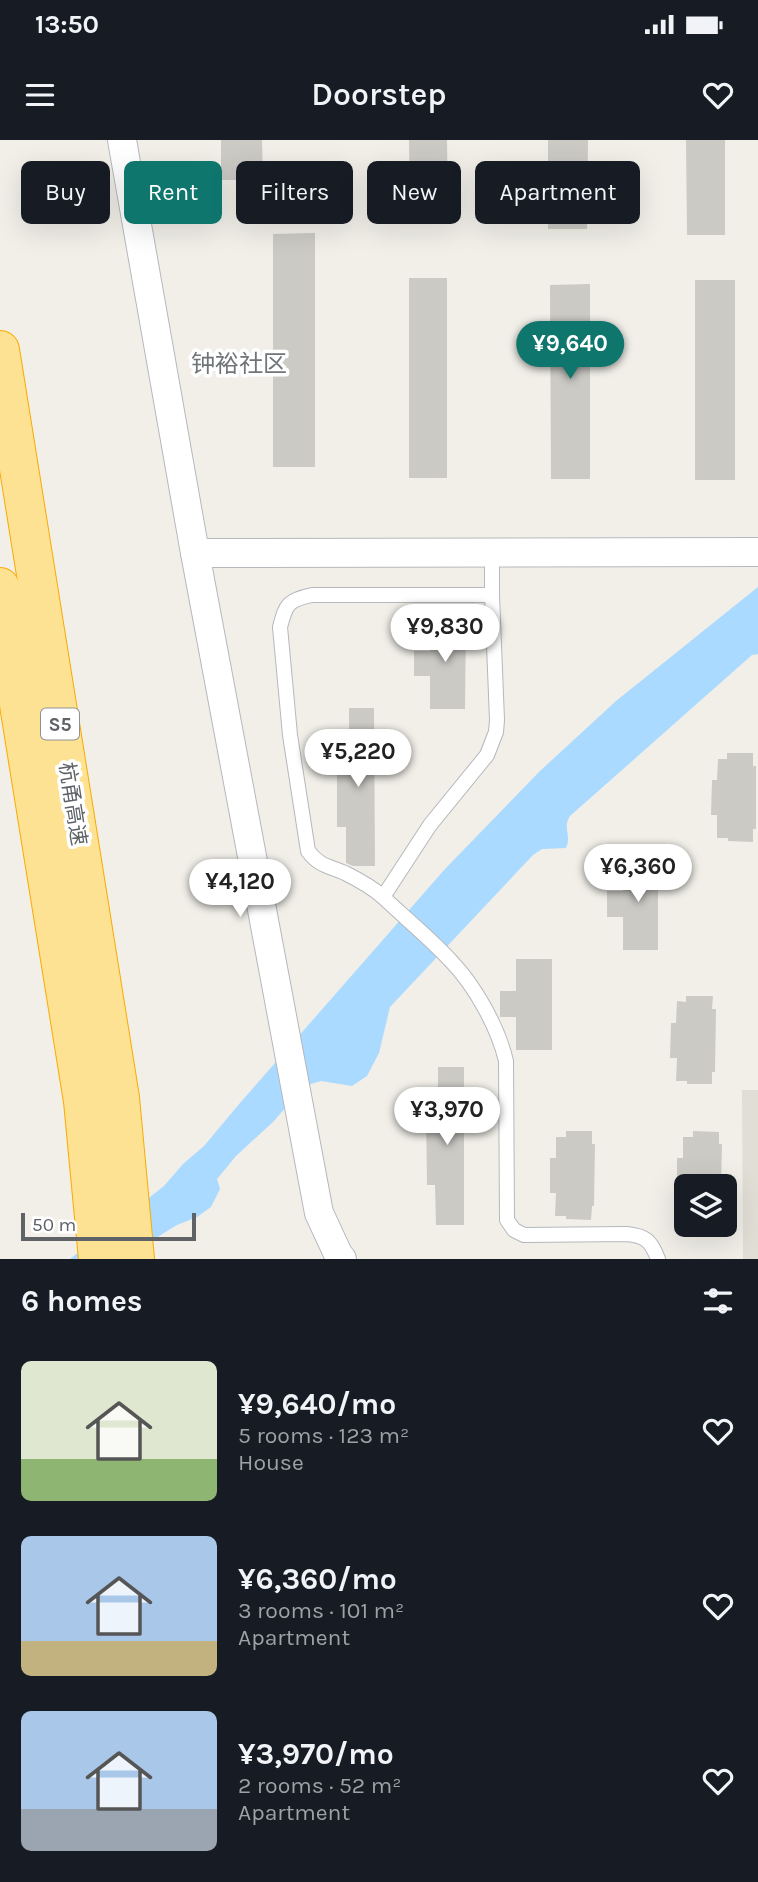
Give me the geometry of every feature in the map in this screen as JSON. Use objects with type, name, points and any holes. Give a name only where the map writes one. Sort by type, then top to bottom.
[{"type":"highway","name":"杭甬高速","points":[[0,350],[101,1100],[98,1259]]},
{"type":"highway","name":"杭甬高速","points":[[0,587],[135,1259]]},
{"type":"street","points":[[122,140],[195,553],[319,1213],[342,1259]]},
{"type":"street","points":[[195,553],[758,552]]},
{"type":"lane","points":[[383,897],[430,825],[487,755],[496,732],[492,553]]},
{"type":"lane","points":[[492,595],[312,595],[294,599],[284,611],[280,627],[290,734],[308,851],[316,862],[345,873],[383,897],[451,960],[465,977],[488,1016],[502,1044],[506,1061],[507,1220],[513,1230],[524,1236],[640,1236],[653,1245],[658,1259]]},
{"type":"shaded area","points":[[742,1090],[758,1090],[758,1259],[743,1259]]},
{"type":"water","points":[[758,587],[758,654],[752,655],[570,816],[566,848],[542,849],[533,855],[390,1007],[379,1053],[367,1076],[352,1086],[321,1081],[304,1086],[217,1179],[220,1189],[211,1207],[197,1217],[177,1225],[122,1259],[70,1259],[164,1186],[183,1164],[204,1146],[445,869],[540,771],[616,701]]},
{"type":"building","points":[[221,140],[262,140],[263,161],[236,161],[236,180],[222,180]]},
{"type":"building","points":[[409,140],[447,140],[447,161],[409,161]]},
{"type":"building","points":[[548,140],[588,140],[588,161],[548,161]]},
{"type":"building","points":[[686,140],[725,140],[725,235],[687,235]]},
{"type":"building","points":[[548,224],[587,224],[587,229],[548,229]]},
{"type":"building","points":[[315,233],[315,467],[273,467],[273,234]]},
{"type":"building","points":[[409,278],[447,278],[447,478],[409,478]]},
{"type":"building","points":[[695,280],[735,280],[735,480],[695,480]]},
{"type":"building","points":[[590,284],[590,479],[551,479],[550,285]]},
{"type":"building","points":[[430,618],[466,619],[465,709],[430,709],[430,676],[414,676],[414,651],[430,651]]},
{"type":"building","points":[[349,708],[374,708],[375,866],[353,866],[346,863],[346,827],[337,827],[337,748],[349,748]]},
{"type":"building","points":[[727,753],[753,753],[753,766],[756,766],[756,829],[753,829],[753,842],[717,838],[717,815],[711,815],[712,780],[717,780],[718,759],[727,759]]},
{"type":"building","points":[[623,859],[658,859],[658,950],[623,950],[623,917],[607,917],[607,891],[623,891]]},
{"type":"building","points":[[516,959],[552,959],[552,1050],[516,1050],[516,1017],[500,1017],[500,991],[516,991]]},
{"type":"building","points":[[686,996],[713,996],[712,1009],[716,1009],[715,1072],[712,1072],[712,1084],[676,1081],[677,1058],[670,1058],[671,1023],[676,1023],[677,1001],[686,1002]]},
{"type":"building","points":[[438,1067],[464,1067],[464,1225],[436,1225],[435,1185],[427,1185],[426,1106],[438,1106]]},
{"type":"building","points":[[566,1131],[592,1131],[592,1144],[595,1144],[594,1206],[591,1220],[555,1216],[556,1193],[550,1193],[550,1158],[556,1158],[556,1137],[566,1137]]},
{"type":"building","points":[[693,1131],[719,1132],[719,1144],[722,1144],[721,1174],[677,1174],[677,1158],[683,1158],[683,1137],[693,1137]]},
{"type":"district","name":"钟裕社区","points":[[239,364]]}]
